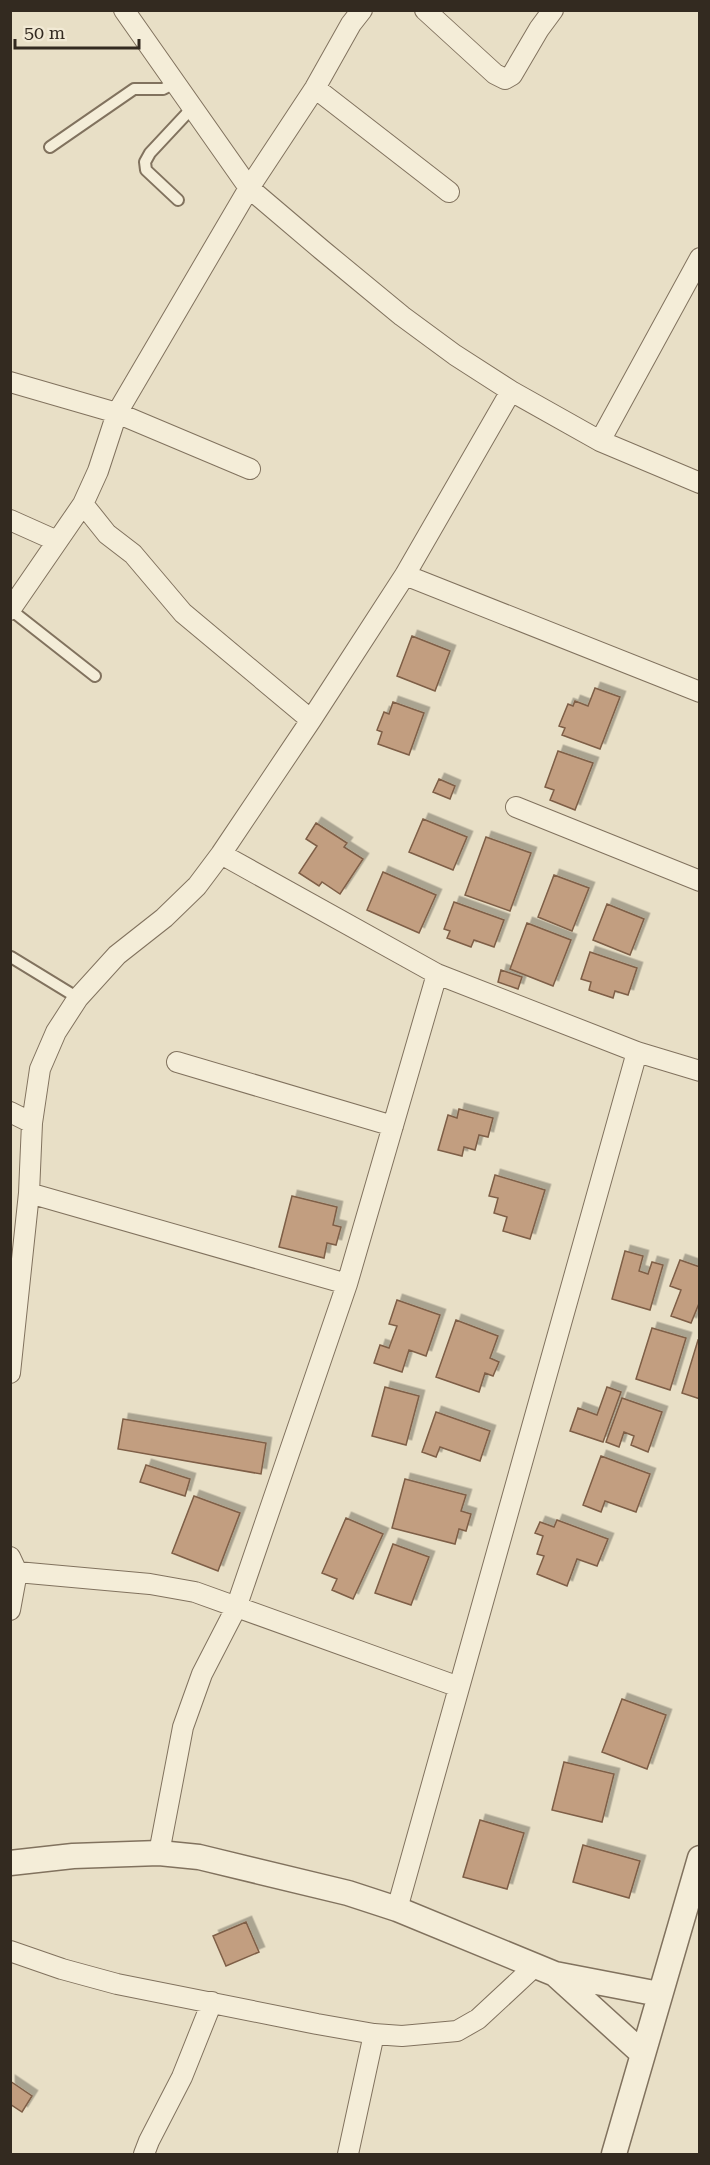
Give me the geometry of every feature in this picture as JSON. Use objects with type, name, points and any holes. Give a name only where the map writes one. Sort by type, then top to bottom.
[{"type":"street","points":[[124,10],[249,188],[402,316],[455,355],[511,391],[600,441],[699,483]]},
{"type":"street","points":[[11,610],[83,504],[99,471],[117,413],[249,188],[362,10]]},
{"type":"street","points":[[425,10],[495,74],[505,79],[512,75],[553,10]]},
{"type":"street","points":[[315,87],[449,192]]},
{"type":"street","points":[[600,441],[699,258]]},
{"type":"street","points":[[10,382],[117,413],[250,469]]},
{"type":"street","points":[[10,1373],[12,1336],[29,1193],[32,1123],[40,1069],[56,1032],[78,998],[117,955],[164,918],[197,886],[221,854],[405,575],[511,391]]},
{"type":"street","points":[[83,504],[107,534],[133,554],[183,613],[311,720]]},
{"type":"street","points":[[10,520],[57,541]]},
{"type":"street","points":[[405,575],[699,692]]},
{"type":"street","points":[[516,807],[699,881]]},
{"type":"street","points":[[221,854],[436,974],[637,1052],[699,1071]]},
{"type":"street","points":[[159,1853],[183,1727],[202,1674],[236,1608],[347,1284],[436,974]]},
{"type":"street","points":[[397,1909],[637,1052]]},
{"type":"street","points":[[177,1062],[393,1126]]},
{"type":"street","points":[[10,1112],[32,1123]]},
{"type":"street","points":[[29,1193],[347,1284]]},
{"type":"street","points":[[10,1610],[14,1564],[150,1584],[195,1593],[459,1687]]},
{"type":"street","points":[[10,1863],[73,1856],[159,1853],[199,1857],[348,1893],[397,1909],[545,1971],[659,1994]]},
{"type":"street","points":[[614,2154],[699,1858]]},
{"type":"street","points":[[10,1950],[62,1969],[117,1984],[374,2034],[402,2036],[457,2031],[478,2019],[545,1971]]},
{"type":"street","points":[[545,1971],[642,2053]]},
{"type":"street","points":[[144,2154],[182,2077],[212,2002]]},
{"type":"street","points":[[348,2154],[374,2034]]},
{"type":"lane","points":[[50,147],[134,89],[163,89],[175,83]]},
{"type":"lane","points":[[178,200],[146,170],[146,162],[150,153],[192,108]]},
{"type":"lane","points":[[11,610],[95,676]]},
{"type":"lane","points":[[11,957],[78,998]]},
{"type":"building","points":[[412,636],[450,651],[435,691],[397,676]]},
{"type":"building","points":[[595,688],[620,697],[600,749],[562,735],[565,728],[559,726],[568,704],[573,706],[575,701],[588,706]]},
{"type":"building","points":[[393,702],[424,713],[409,755],[378,744],[382,732],[377,730],[384,712],[389,714]]},
{"type":"building","points":[[558,751],[593,763],[575,810],[550,800],[554,790],[545,787]]},
{"type":"building","points":[[439,779],[455,786],[450,799],[433,792]]},
{"type":"building","points":[[423,819],[467,837],[453,870],[409,852]]},
{"type":"building","points":[[316,823],[347,843],[344,847],[363,859],[340,894],[322,882],[319,886],[299,873],[317,846],[306,839]]},
{"type":"building","points":[[486,837],[531,853],[510,911],[465,895]]},
{"type":"building","points":[[383,872],[436,895],[419,933],[367,910]]},
{"type":"building","points":[[554,875],[589,888],[572,931],[538,917]]},
{"type":"building","points":[[454,902],[504,920],[494,947],[474,940],[471,947],[447,938],[450,931],[444,929]]},
{"type":"building","points":[[607,904],[644,919],[630,955],[593,940]]},
{"type":"building","points":[[527,923],[571,940],[553,986],[510,969]]},
{"type":"building","points":[[590,952],[637,968],[628,995],[615,991],[613,998],[589,990],[591,982],[581,979]]},
{"type":"building","points":[[501,970],[522,977],[518,989],[498,982]]},
{"type":"building","points":[[459,1109],[493,1118],[488,1137],[479,1135],[475,1150],[464,1147],[462,1156],[438,1150],[448,1115],[457,1118]]},
{"type":"building","points":[[495,1175],[545,1190],[530,1239],[503,1231],[507,1217],[494,1213],[498,1198],[489,1196]]},
{"type":"building","points":[[292,1196],[337,1207],[333,1225],[341,1227],[336,1245],[327,1243],[324,1258],[279,1247]]},
{"type":"building","points":[[625,1251],[643,1256],[639,1271],[648,1274],[652,1262],[663,1265],[650,1310],[612,1299]]},
{"type":"building","points":[[680,1260],[700,1267],[700,1301],[691,1323],[671,1316],[681,1290],[670,1286]]},
{"type":"building","points":[[397,1300],[440,1315],[426,1356],[409,1350],[402,1372],[374,1363],[380,1345],[389,1348],[397,1326],[389,1324]]},
{"type":"building","points":[[456,1320],[498,1336],[490,1358],[499,1362],[493,1376],[485,1373],[479,1392],[436,1377]]},
{"type":"building","points":[[652,1328],[686,1338],[670,1390],[636,1379]]},
{"type":"building","points":[[698,1340],[700,1341],[700,1399],[682,1393]]},
{"type":"building","points":[[385,1387],[419,1396],[406,1445],[372,1436]]},
{"type":"building","points":[[607,1387],[621,1392],[603,1442],[570,1431],[578,1408],[597,1415]]},
{"type":"building","points":[[622,1398],[662,1412],[648,1452],[631,1445],[634,1436],[624,1432],[619,1447],[606,1442]]},
{"type":"building","points":[[436,1412],[490,1431],[480,1461],[440,1447],[436,1457],[422,1452]]},
{"type":"building","points":[[123,1419],[266,1443],[261,1474],[118,1449]]},
{"type":"building","points":[[601,1456],[650,1474],[636,1512],[605,1501],[601,1512],[583,1505]]},
{"type":"building","points":[[146,1465],[190,1479],[185,1496],[140,1482]]},
{"type":"building","points":[[405,1479],[466,1495],[461,1511],[471,1514],[466,1531],[459,1529],[455,1544],[392,1528]]},
{"type":"building","points":[[194,1496],[240,1513],[218,1571],[172,1553]]},
{"type":"building","points":[[346,1518],[383,1534],[353,1599],[332,1590],[337,1579],[322,1573]]},
{"type":"building","points":[[557,1520],[608,1539],[597,1566],[577,1559],[567,1586],[537,1574],[544,1556],[537,1554],[543,1536],[535,1533],[540,1522],[554,1527]]},
{"type":"building","points":[[393,1544],[429,1557],[411,1605],[375,1593]]},
{"type":"building","points":[[622,1699],[666,1715],[647,1769],[602,1752]]},
{"type":"building","points":[[564,1762],[614,1774],[602,1822],[552,1810]]},
{"type":"building","points":[[480,1820],[524,1833],[507,1889],[463,1877]]},
{"type":"building","points":[[583,1845],[640,1861],[629,1898],[573,1882]]},
{"type":"building","points":[[246,1922],[259,1952],[226,1966],[213,1936]]},
{"type":"building","points":[[10,2081],[32,2096],[22,2112],[10,2104]]}]
